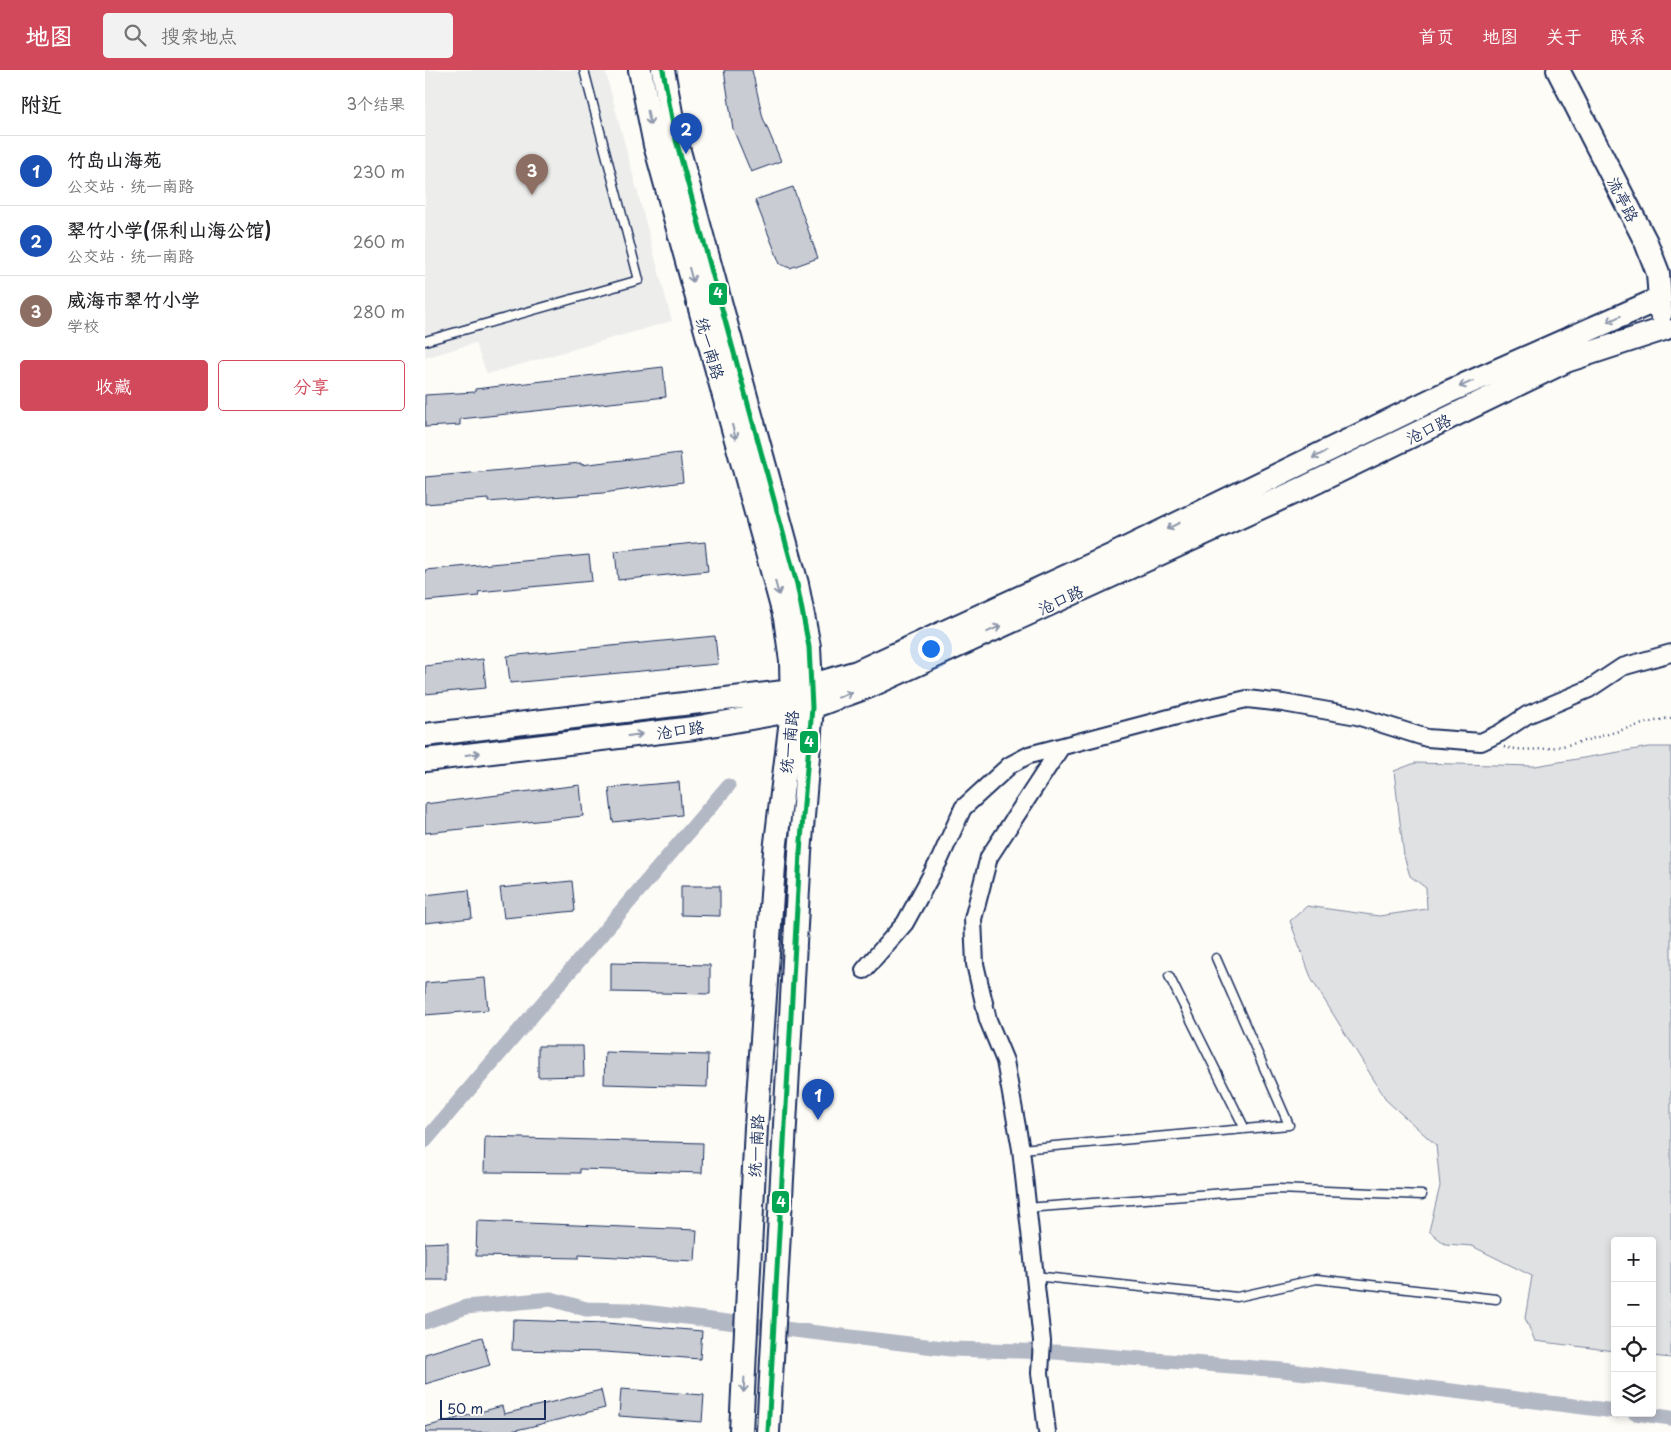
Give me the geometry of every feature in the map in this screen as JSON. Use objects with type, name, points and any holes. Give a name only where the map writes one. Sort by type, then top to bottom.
[{"type":"street","name":"统一南路","points":[[640,70],[655,145],[785,618],[791,661],[802,699],[799,853],[768,1432]]},
{"type":"street","name":"统一南路","points":[[663,70],[675,140],[799,592],[808,640],[802,699],[775,851],[756,1127],[741,1432]]},
{"type":"street","name":"流亭路","points":[[1558,70],[1646,242],[1658,273],[1659,299],[1668,330]]},
{"type":"street","name":"沧口路","points":[[425,735],[669,707],[802,699],[1115,554],[1448,392],[1659,299]]},
{"type":"street","name":"沧口路","points":[[425,760],[694,728],[802,699],[879,682],[1299,490],[1566,361],[1668,330]]},
{"type":"street","points":[[864,970],[905,923],[940,859],[963,808],[1010,765],[1029,755],[1207,708],[1247,700],[1283,703],[1357,716],[1427,738],[1481,742],[1500,733],[1527,715],[1589,689],[1622,667],[1671,654]]},
{"type":"street","points":[[1047,1432],[1041,1373],[1042,1341],[1021,1149],[1005,1061],[988,1020],[975,964],[973,919],[989,857],[1061,747]]},
{"type":"lane","points":[[425,341],[639,280],[584,70]]},
{"type":"lane","points":[[1021,1149],[1289,1125],[1217,958]]},
{"type":"lane","points":[[1169,976],[1245,1129]]},
{"type":"lane","points":[[1026,1208],[1279,1190],[1422,1195]]},
{"type":"lane","points":[[1034,1276],[1237,1297],[1317,1279],[1497,1299]]},
{"type":"path","points":[[1481,742],[1511,749],[1548,749],[1652,721],[1671,718]]},
{"type":"shaded area","points":[[425,70],[605,70],[672,321],[487,374],[475,343],[425,358]]},
{"type":"shaded area","points":[[1649,747],[1671,747],[1671,1358],[1656,1356],[1656,1237],[1611,1237],[1611,1350],[1535,1341],[1525,1318],[1532,1276],[1472,1246],[1445,1244],[1429,1231],[1440,1186],[1436,1145],[1387,1101],[1312,980],[1290,921],[1307,906],[1379,916],[1427,909],[1426,888],[1410,876],[1404,856],[1394,771],[1415,763],[1535,766]]},
{"type":"building","points":[[724,70],[752,70],[763,118],[781,161],[751,172],[733,129]]},
{"type":"building","points":[[793,187],[818,258],[790,268],[780,264],[755,200]]},
{"type":"building","points":[[663,367],[666,397],[460,419],[460,425],[425,427],[425,395],[475,392],[475,389]]},
{"type":"building","points":[[680,453],[683,482],[603,493],[488,502],[488,499],[425,504],[425,477],[581,463],[581,465]]},
{"type":"building","points":[[705,542],[708,571],[618,580],[615,551]]},
{"type":"building","points":[[589,555],[592,581],[478,592],[479,596],[425,601],[425,570]]},
{"type":"building","points":[[715,636],[718,664],[510,683],[507,656]]},
{"type":"building","points":[[483,659],[486,688],[425,694],[425,666]]},
{"type":"building","points":[[679,782],[682,815],[613,822],[609,788]]},
{"type":"building","points":[[580,785],[583,816],[425,833],[425,804]]},
{"type":"building","points":[[572,881],[575,911],[504,918],[500,888]]},
{"type":"building","points":[[681,886],[720,886],[720,916],[681,915]]},
{"type":"building","points":[[469,890],[472,918],[425,923],[425,895]]},
{"type":"building","points":[[611,963],[710,965],[710,994],[611,992]]},
{"type":"building","points":[[485,978],[488,1010],[425,1015],[425,983]]},
{"type":"building","points":[[538,1046],[583,1046],[584,1076],[538,1077]]},
{"type":"building","points":[[605,1052],[708,1055],[707,1087],[604,1084]]},
{"type":"building","points":[[485,1137],[703,1143],[702,1173],[580,1169],[580,1173],[484,1172]]},
{"type":"building","points":[[477,1221],[697,1230],[695,1261],[579,1255],[579,1258],[476,1256]]},
{"type":"building","points":[[448,1242],[448,1280],[425,1280],[425,1243]]},
{"type":"building","points":[[513,1320],[606,1323],[702,1331],[700,1359],[605,1352],[512,1350]]},
{"type":"building","points":[[482,1337],[490,1365],[425,1384],[425,1354]]},
{"type":"building","points":[[621,1389],[704,1395],[702,1422],[619,1416]]},
{"type":"building","points":[[601,1390],[605,1408],[525,1428],[506,1432],[425,1432],[425,1427],[502,1406],[504,1414]]},
{"type":"waterway","points":[[425,1141],[728,786]]},
{"type":"waterway","points":[[425,1322],[466,1307],[551,1299],[586,1309],[628,1310],[951,1349],[1054,1352],[1282,1370],[1611,1411]]},
{"type":"waterway","points":[[1656,1416],[1671,1418]]},
{"type":"transit line","name":"4","points":[[663,70],[676,140],[797,584],[809,647],[812,707],[800,853],[768,1432]]},
{"type":"place","name":"翠竹小学(保利山海公馆)","points":[[686,154]]},
{"type":"place","name":"威海市翠竹小学","points":[[532,195]]},
{"type":"place","name":"竹岛山海苑","points":[[818,1120]]}]
